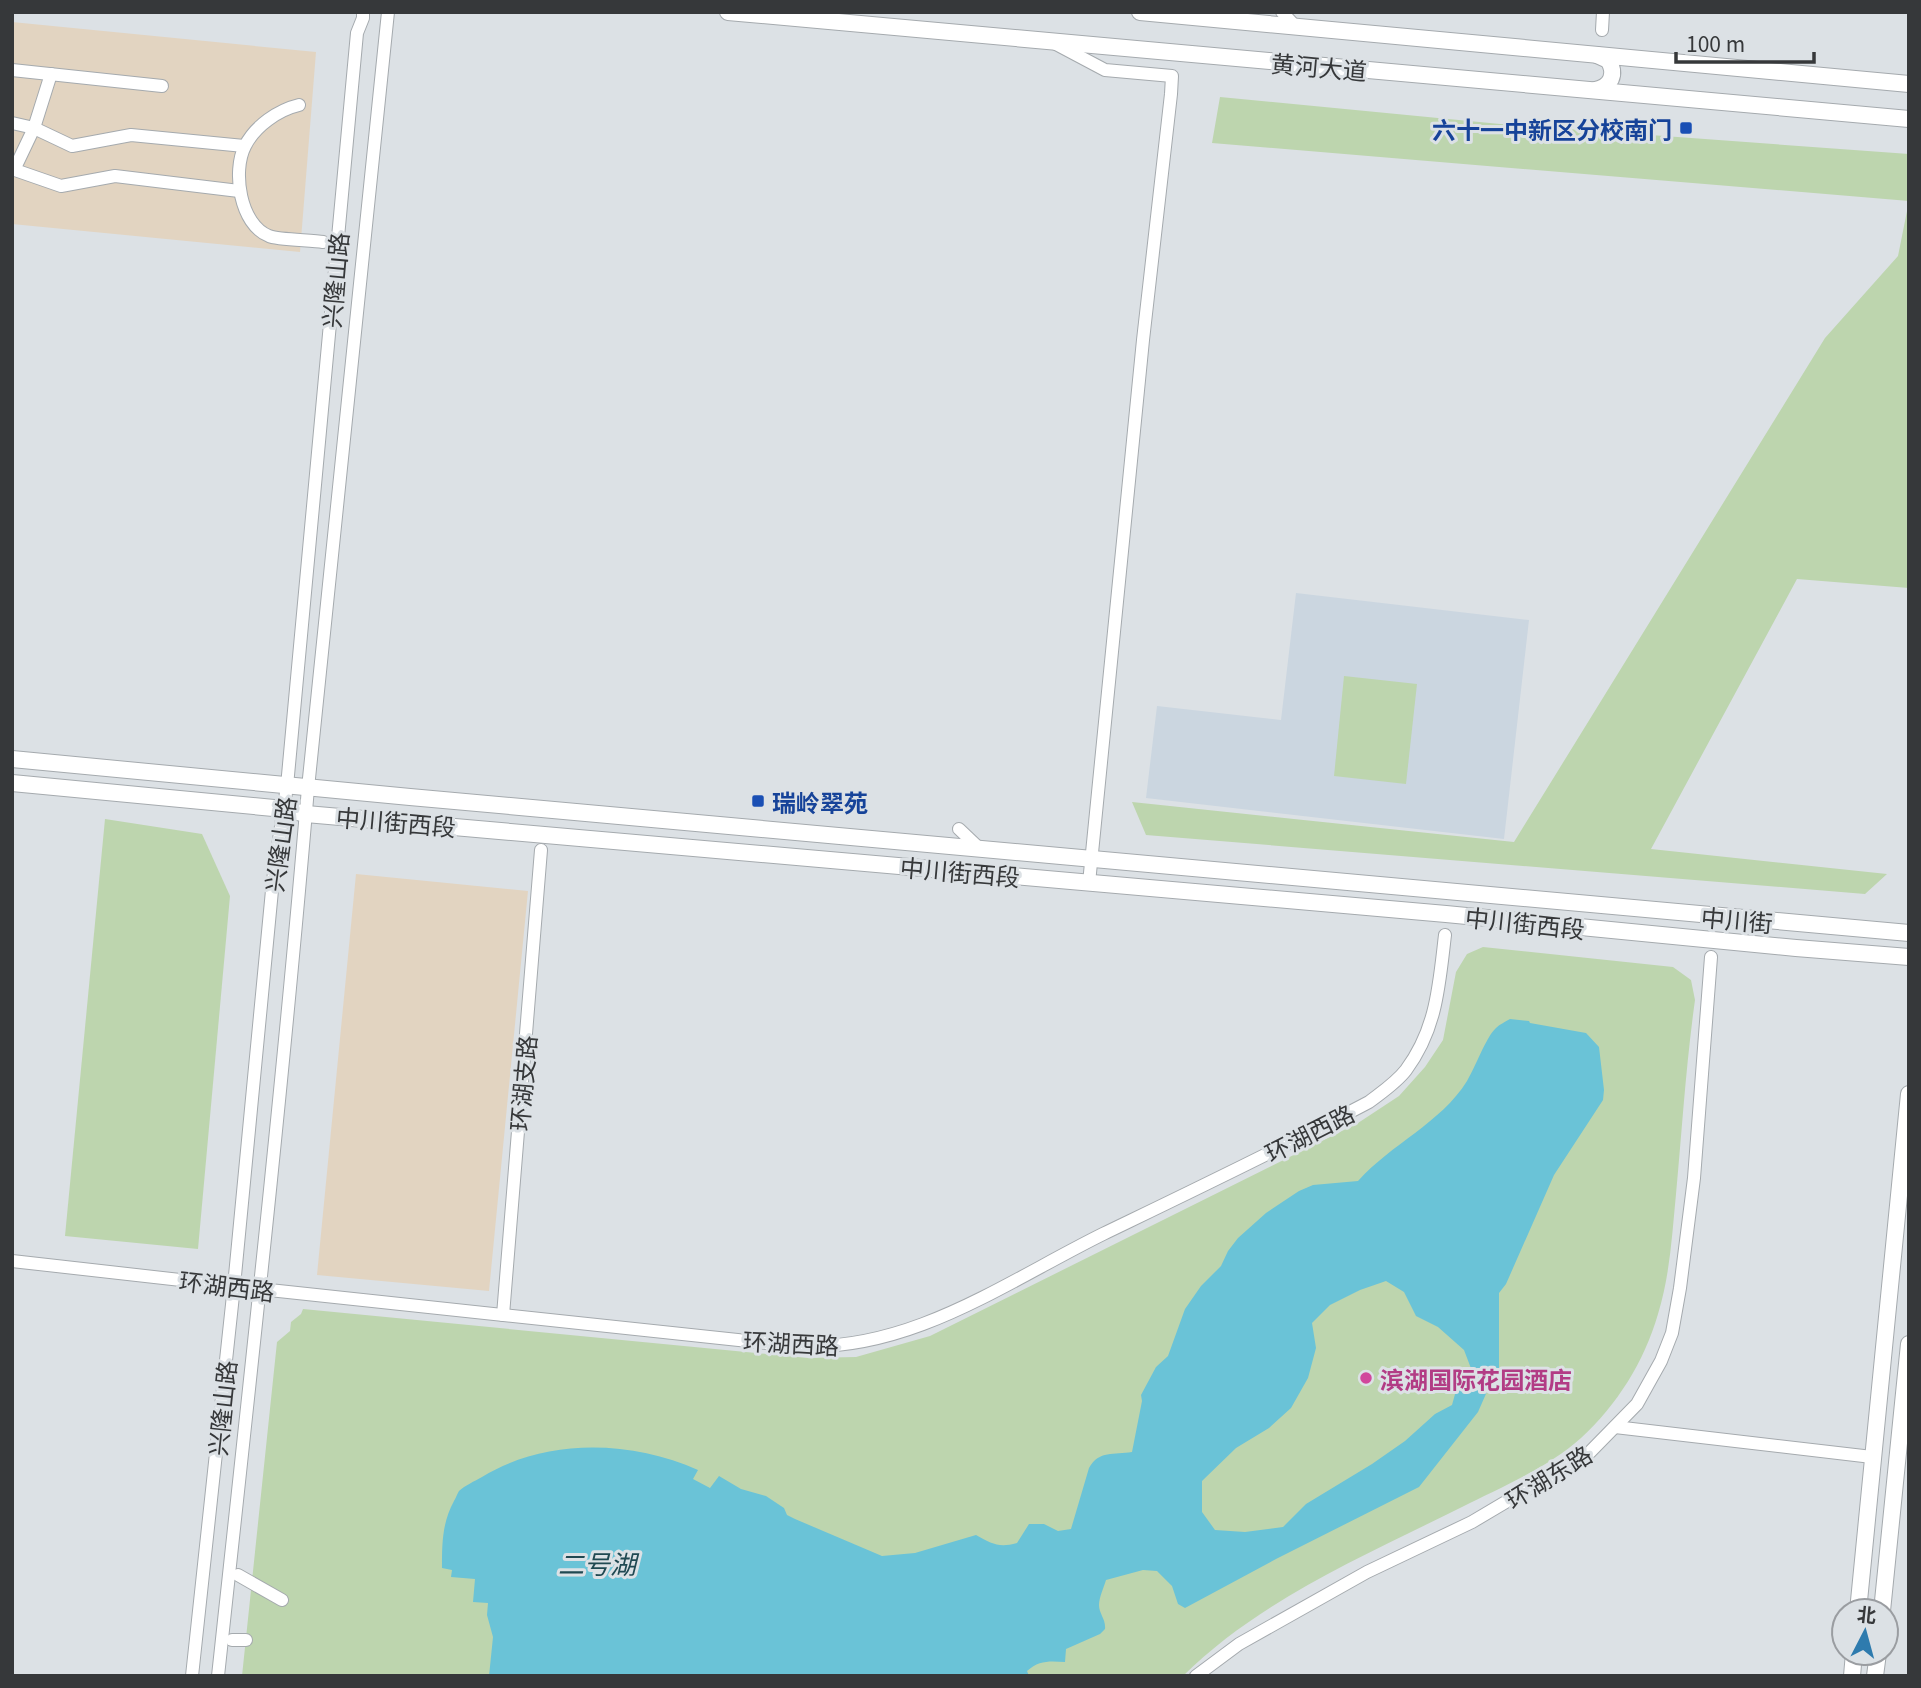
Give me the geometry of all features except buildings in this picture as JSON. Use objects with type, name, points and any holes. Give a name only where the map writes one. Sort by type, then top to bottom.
[{"type":"main road","name":"黄河大道","points":[[729,12],[1909,119]]},
{"type":"main road","name":"黄河大道","points":[[1140,12],[1909,84]]},
{"type":"main road","points":[[1593,91],[1605,88],[1613,72],[1608,60],[1597,55]]},
{"type":"main road","name":"中川街西段","points":[[12,759],[1566,903]]},
{"type":"main road","points":[[233,804],[240,797],[241,790],[236,781]]},
{"type":"main road","name":"中川街西段","points":[[12,783],[284,809],[306,814],[1909,957]]},
{"type":"main road","name":"中川街","points":[[1566,903],[1909,933]]},
{"type":"main road","points":[[1859,1597],[1909,1094]]},
{"type":"main road","points":[[1884,1597],[1903,1457],[1909,1344]]},
{"type":"street","points":[[1282,12],[1296,27]]},
{"type":"street","points":[[1602,30],[1603,12]]},
{"type":"street","points":[[363,15],[388,16]]},
{"type":"street","name":"兴隆山路","points":[[192,1676],[234,1286],[273,880],[287,786],[352,79],[357,33],[363,15]]},
{"type":"street","name":"兴隆山路","points":[[218,1676],[260,1289],[308,788],[388,16]]},
{"type":"street","points":[[1053,42],[1105,70],[1172,76],[1089,883]]},
{"type":"street","points":[[12,70],[162,86]]},
{"type":"street","points":[[51,74],[34,128],[13,170],[61,186],[116,176],[239,191]]},
{"type":"street","points":[[299,104],[287,108],[264,123],[244,146],[239,191],[245,212],[257,227],[269,236],[323,242]]},
{"type":"street","points":[[12,123],[34,128],[72,146],[131,135],[244,146]]},
{"type":"street","points":[[959,829],[980,849]]},
{"type":"street","name":"环湖支路","points":[[503,1315],[541,850]]},
{"type":"street","name":"环湖西路","points":[[12,1261],[811,1347],[832,1347],[873,1340],[930,1322],[981,1298],[1369,1102],[1390,1087],[1406,1070],[1428,1033],[1433,1019],[1445,935]]},
{"type":"street","name":"环湖东路","points":[[1196,1676],[1240,1644],[1345,1584],[1472,1522],[1529,1490],[1590,1452],[1637,1404],[1661,1361],[1672,1333],[1680,1288],[1694,1178],[1712,957]]},
{"type":"street","points":[[1615,1427],[1872,1457]]},
{"type":"street","points":[[238,1575],[282,1600]]},
{"type":"street","points":[[232,1640],[246,1640]]},
{"type":"shaded area","points":[[12,22],[316,52],[300,252],[12,224]]},
{"type":"shaded area","points":[[1296,593],[1529,620],[1504,839],[1146,798],[1157,706],[1281,720]]},
{"type":"shaded area","points":[[356,874],[528,891],[489,1291],[317,1275]]},
{"type":"green space","points":[[1220,97],[1500,124],[1909,154],[1909,201],[1212,143]]},
{"type":"green space","points":[[1909,201],[1909,588],[1797,579],[1651,849],[1887,874],[1865,894],[1146,835],[1132,802],[1514,842],[1825,338],[1898,256]]},
{"type":"green space","points":[[1344,676],[1417,684],[1406,784],[1334,776]]},
{"type":"green space","points":[[105,819],[202,834],[230,896],[198,1249],[65,1236]]},
{"type":"green space","points":[[1483,947],[1673,967],[1691,980],[1695,1000],[1670,1255],[1662,1299],[1652,1332],[1628,1382],[1606,1411],[1581,1438],[1539,1468],[1352,1561],[1280,1601],[1213,1649],[1183,1676],[242,1676],[277,1342],[290,1331],[291,1322],[303,1309],[808,1358],[856,1357],[930,1336],[1358,1123],[1399,1096],[1425,1067],[1443,1040],[1456,972],[1467,954]]},
{"type":"water","name":"二号湖","points":[[1510,1019],[1586,1033],[1599,1047],[1603,1100],[1554,1175],[1506,1284],[1499,1293],[1499,1372],[1478,1412],[1419,1487],[1185,1608],[1178,1604],[1172,1586],[1157,1571],[1143,1570],[1106,1580],[1099,1605],[1105,1629],[1100,1634],[1066,1649],[1065,1662],[1040,1663],[1027,1671],[1029,1676],[489,1676],[493,1637],[487,1615],[488,1603],[473,1602],[475,1579],[451,1577],[452,1570],[442,1568],[445,1526],[450,1509],[461,1489],[507,1464],[533,1455],[588,1448],[617,1449],[672,1460],[698,1470],[693,1479],[710,1488],[719,1476],[741,1489],[766,1496],[795,1519],[882,1556],[915,1553],[976,1535],[996,1544],[1017,1543],[1029,1524],[1044,1524],[1058,1531],[1071,1529],[1089,1468],[1102,1456],[1132,1452],[1141,1395],[1156,1367],[1168,1356],[1185,1309],[1201,1286],[1221,1266],[1238,1238],[1266,1213],[1299,1191],[1313,1185],[1358,1181],[1444,1109],[1467,1081],[1492,1032]],"holes":[[[1386,1281],[1404,1292],[1416,1316],[1438,1327],[1464,1350],[1472,1371],[1457,1387],[1452,1405],[1435,1414],[1405,1441],[1372,1464],[1306,1504],[1283,1527],[1245,1532],[1215,1530],[1202,1512],[1202,1481],[1236,1448],[1269,1428],[1291,1408],[1308,1378],[1316,1348],[1312,1323],[1330,1305]]]},
{"type":"place","name":"六十一中新区分校南门","points":[[1686,128]]},
{"type":"place","name":"瑞岭翠苑","points":[[758,801]]},
{"type":"place","name":"滨湖国际花园酒店","points":[[1366,1378]]}]
